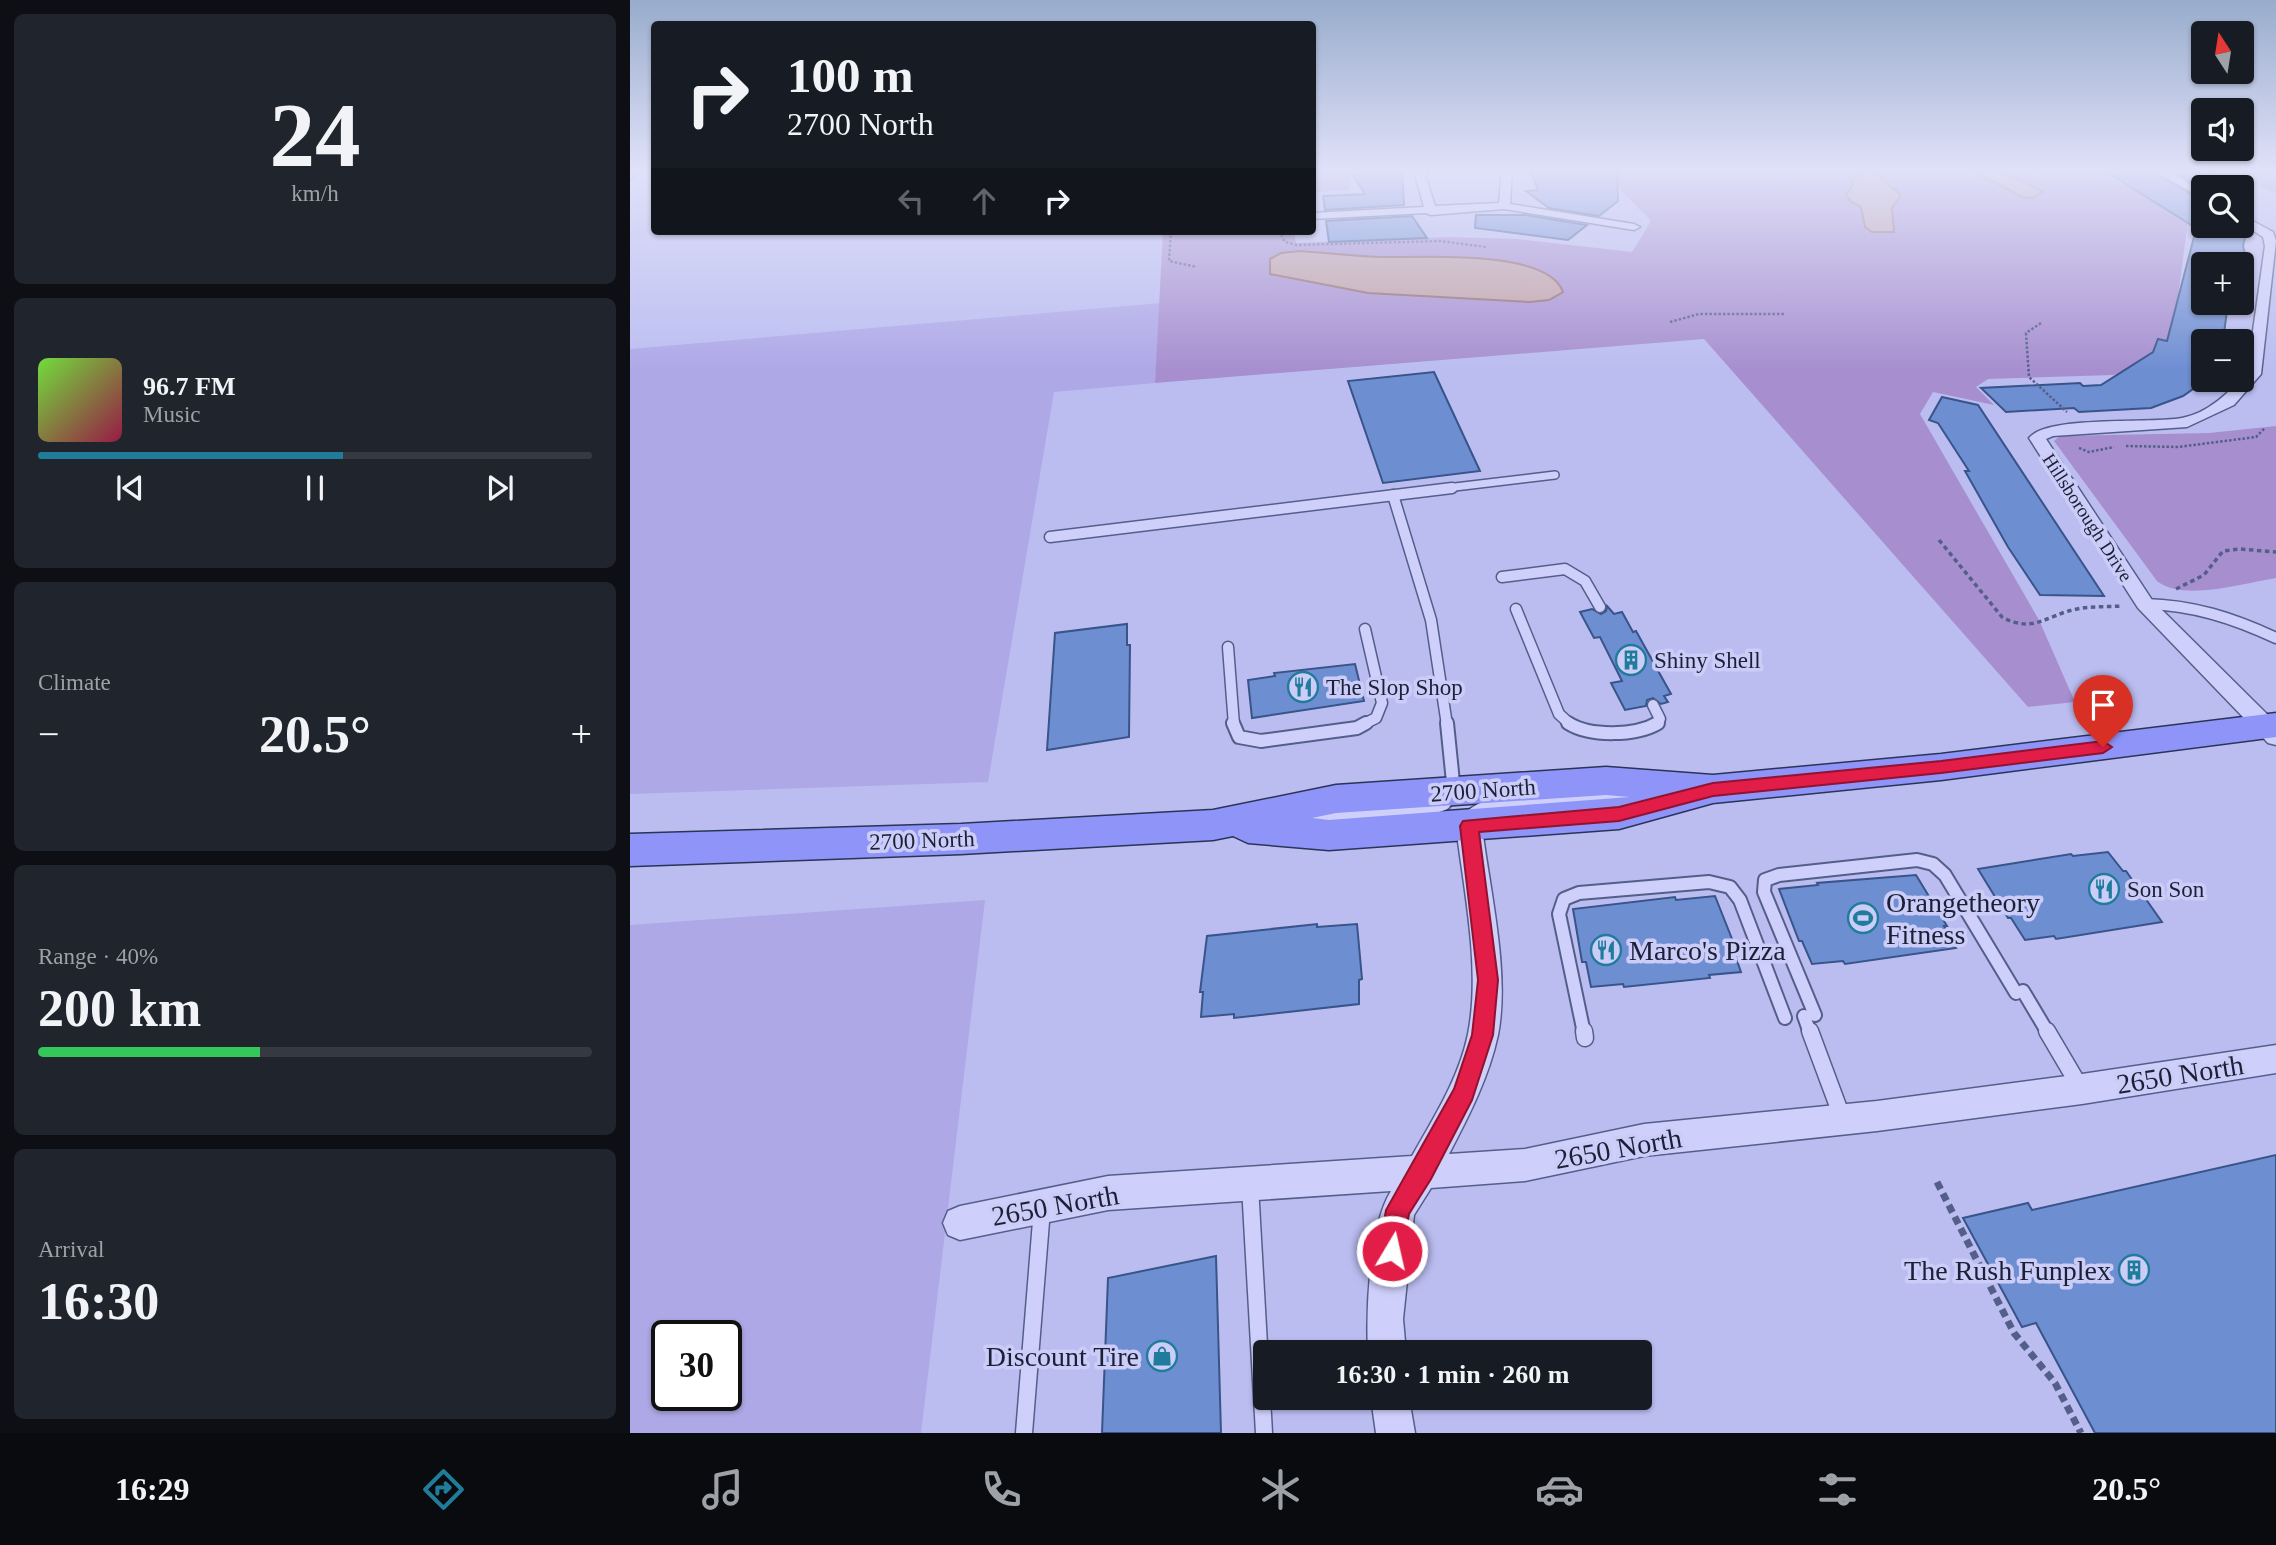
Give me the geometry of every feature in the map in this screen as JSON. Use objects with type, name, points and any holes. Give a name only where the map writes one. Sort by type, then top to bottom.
[{"type":"main road","name":"2700 North","points":[[630,850],[961,839],[1213,825],[1329,835],[1462,809],[1619,814],[1713,789],[2273,730]]},
{"type":"street","name":"Hillsborough Drive","points":[[2273,247],[2269,326],[2255,374],[2228,402],[2187,422],[2049,431],[2037,438],[2145,604],[2218,681],[2273,730]]},
{"type":"street","points":[[1387,1340],[1386,1307],[1398,1210],[1464,1093],[1483,1035],[1488,980],[1462,809]]},
{"type":"street","name":"2650 North","points":[[960,1223],[1108,1193],[1525,1165],[1644,1140],[1843,1120],[2082,1089],[2276,1059]]},
{"type":"street","points":[[1392,1410],[1395,1433]]},
{"type":"lane","points":[[1050,537],[1555,475]]},
{"type":"lane","points":[[1393,495],[1431,620],[1462,809]]},
{"type":"lane","points":[[1502,577],[1565,569],[1585,581],[1600,607]]},
{"type":"lane","points":[[2145,604],[2178,604],[2204,608],[2239,620],[2276,638]]},
{"type":"lane","points":[[1516,609],[1559,714],[1570,725],[1591,732],[1648,729],[1657,725],[1660,719],[1653,705]]},
{"type":"lane","points":[[1228,647],[1232,721],[1239,737],[1261,741],[1357,728],[1376,718],[1382,703],[1365,629]]},
{"type":"lane","points":[[1843,1120],[1764,892],[1765,880],[1779,875],[1917,860],[1933,864],[1945,875],[2082,1089]]},
{"type":"lane","points":[[1585,1038],[1559,914],[1564,899],[1579,893],[1709,882],[1730,887],[1740,900],[1786,1018]]},
{"type":"lane","points":[[1250,1183],[1264,1433]]},
{"type":"lane","points":[[1024,1433],[1042,1206]]},
{"type":"path","points":[[1171,236],[1169,261],[1197,267]]},
{"type":"path","points":[[1282,236],[1285,242],[1297,246],[1440,241],[1486,247]]},
{"type":"path","points":[[1670,322],[1699,314],[1784,314]]},
{"type":"path","points":[[1939,540],[2003,617],[2015,625],[2028,627],[2075,609],[2145,604],[2204,575],[2223,551],[2241,549],[2276,552]]},
{"type":"path","points":[[1937,1182],[2014,1333],[2054,1383],[2081,1433]]},
{"type":"shaded area","points":[[1163,236],[1295,236],[1296,243],[1449,237],[1518,239],[1632,252],[1642,236],[2186,236],[2171,350],[2114,375],[1988,379],[1976,387],[1994,405],[1933,392],[1920,414],[2039,620],[2075,702],[2028,707],[1704,339],[1155,383]]},
{"type":"shaded area","points":[[1300,251],[1380,257],[1480,258],[1509,262],[1533,268],[1552,278],[1563,292],[1549,300],[1529,302],[1368,293],[1270,274],[1270,259],[1281,253]]},
{"type":"shaded area","points":[[1161,303],[1155,383],[1054,392],[988,782],[630,794],[630,349]]},
{"type":"shaded area","points":[[2276,426],[2276,578],[2198,591],[2168,587],[2157,581],[2054,441],[2060,436],[2209,433]]},
{"type":"shaded area","points":[[985,900],[921,1433],[630,1433],[630,925]]},
{"type":"building","points":[[1328,236],[1427,238],[1329,242]]},
{"type":"building","points":[[1536,236],[1573,236],[1568,240]]},
{"type":"building","points":[[2194,238],[2245,238],[2245,252],[2191,252],[2191,315],[2226,315],[2225,329],[2191,329],[2191,390],[2183,396],[2151,408],[2079,412],[2074,408],[2006,412],[1981,388],[2080,383],[2083,386],[2101,385],[2153,352],[2158,339],[2167,341]]},
{"type":"building","points":[[1434,372],[1480,471],[1383,483],[1348,381]]},
{"type":"building","points":[[1942,397],[1978,405],[2104,596],[2040,595],[2008,547],[1965,471],[1969,471],[1938,423],[1929,420]]},
{"type":"building","name":"Shiny Shell","points":[[1607,606],[1614,614],[1622,612],[1633,632],[1636,631],[1671,694],[1664,696],[1668,702],[1661,704],[1653,698],[1647,700],[1646,706],[1625,710],[1611,683],[1622,681],[1600,637],[1594,638],[1580,612],[1592,609],[1601,614],[1606,611]]},
{"type":"building","points":[[1127,624],[1127,645],[1130,645],[1129,737],[1047,750],[1055,633]]},
{"type":"building","points":[[1355,664],[1364,701],[1252,718],[1248,680],[1275,676],[1274,673]]},
{"type":"building","points":[[2108,852],[2123,871],[2126,871],[2162,922],[2056,939],[2054,936],[2025,940],[1978,869],[2071,854],[2073,856]]},
{"type":"building","points":[[1916,875],[1947,926],[1944,926],[1956,948],[1845,964],[1843,961],[1812,964],[1802,941],[1799,941],[1779,889],[1818,885],[1817,883]]},
{"type":"building","points":[[1715,896],[1736,949],[1733,949],[1741,972],[1624,987],[1623,984],[1591,987],[1586,962],[1582,962],[1573,909],[1675,897],[1676,900]]},
{"type":"building","points":[[1317,924],[1317,927],[1357,924],[1362,979],[1359,980],[1359,1004],[1234,1018],[1234,1014],[1201,1017],[1203,992],[1200,992],[1207,936]]},
{"type":"building","name":"The Rush Funplex","points":[[2276,1155],[2276,1433],[2095,1433],[2036,1323],[2022,1327],[1963,1218],[2028,1203],[2032,1210]]},
{"type":"building","name":"Discount Tire","points":[[1216,1256],[1221,1433],[1102,1433],[1108,1278]]},
{"type":"place","name":"Shiny Shell","points":[[1631,660]]},
{"type":"place","name":"The Slop Shop","points":[[1303,687]]},
{"type":"place","name":"Son Son","points":[[2104,889]]},
{"type":"place","name":"Orangetheory Fitness","points":[[1863,918]]},
{"type":"place","name":"Marco's Pizza","points":[[1606,950]]},
{"type":"place","name":"The Rush Funplex","points":[[2134,1270]]},
{"type":"place","name":"Discount Tire","points":[[1162,1356]]},
{"type":"route","points":[[1392,1251],[1398,1210],[1464,1093],[1483,1035],[1488,980],[1469,826],[1619,814],[1713,789],[1941,767],[2103,747]]}]
